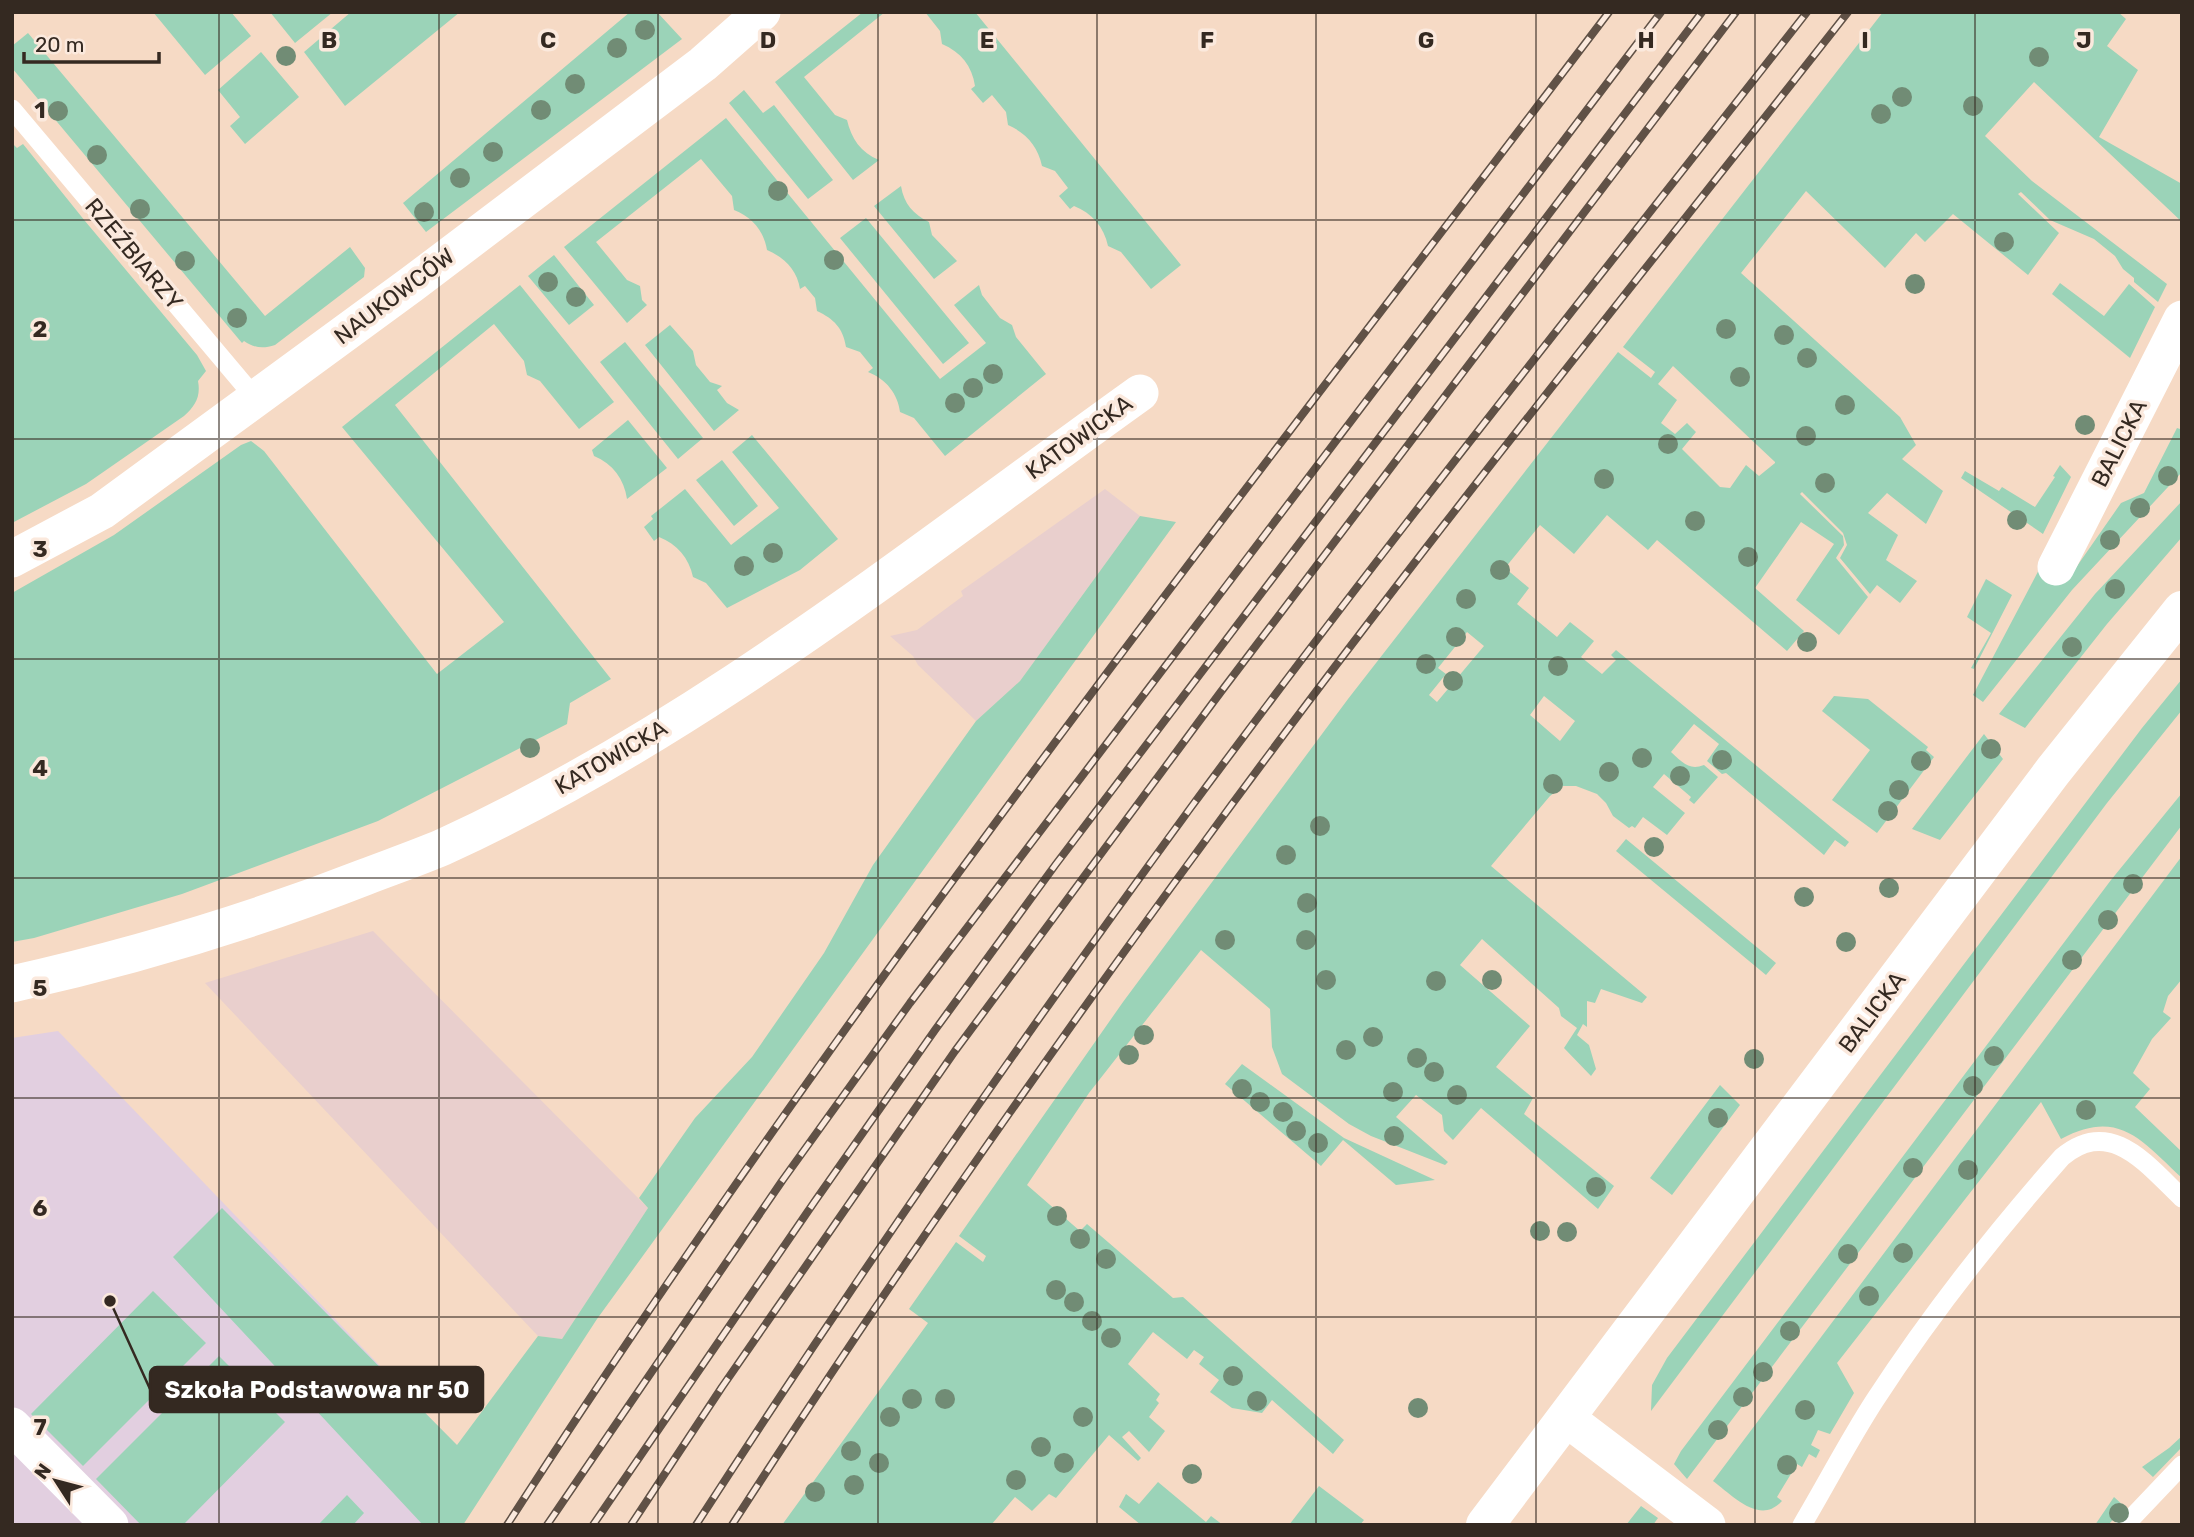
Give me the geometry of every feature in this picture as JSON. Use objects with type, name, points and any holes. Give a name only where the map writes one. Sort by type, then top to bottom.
[{"type":"street","name":"NAUKOWCÓW","points":[[12,559],[102,511],[256,399],[692,72],[762,12]]},
{"type":"street","name":"BALICKA","points":[[2056,567],[2182,319]]},
{"type":"street","name":"KATOWICKA","points":[[12,984],[128,955],[318,896],[442,847],[589,772],[720,693],[1140,393]]},
{"type":"street","name":"BALICKA","points":[[1485,1525],[2053,771],[2182,610]]},
{"type":"street","points":[[1566,1418],[1707,1525]]},
{"type":"street","points":[[12,1426],[110,1525]]},
{"type":"lane","name":"RZEŹBIARZY","points":[[12,109],[256,399]]},
{"type":"lane","points":[[1802,1525],[1868,1411],[1913,1344],[1952,1290],[2071,1149],[2103,1141],[2120,1144],[2137,1156],[2182,1198]]},
{"type":"lane","points":[[2126,1525],[2182,1465]]},
{"type":"shaded area","points":[[1105,489],[1140,516],[1020,681],[976,721],[890,636],[917,630],[963,596],[961,591]]},
{"type":"shaded area","points":[[373,931],[648,1208],[562,1339],[538,1336],[205,983]]},
{"type":"shaded area","points":[[58,1031],[457,1446],[423,1525],[12,1525],[12,1038]]},
{"type":"green space","points":[[153,12],[231,12],[251,36],[205,75]]},
{"type":"green space","points":[[270,12],[333,12],[295,43]]},
{"type":"green space","points":[[351,12],[460,12],[345,106],[304,52]]},
{"type":"green space","points":[[630,12],[657,12],[682,39],[426,232],[403,203]]},
{"type":"green space","points":[[863,12],[885,12],[804,77],[835,115],[847,120],[854,139],[862,149],[879,160],[853,180],[775,82]]},
{"type":"green space","points":[[925,12],[975,12],[1181,265],[1151,289],[1121,252],[1108,246],[1104,233],[1092,217],[1074,206],[1070,209],[1059,196],[1068,188],[1055,171],[1042,166],[1038,152],[1030,141],[1008,125],[1006,112],[992,95],[983,103],[971,89],[975,86],[968,66],[960,56],[942,44],[940,31]]},
{"type":"green space","points":[[1883,12],[2118,12],[2126,19],[2107,46],[2138,70],[2099,137],[2182,184],[2182,222],[2034,82],[1985,136],[2032,181],[2167,284],[2158,302],[2134,282],[2134,278],[2123,269],[2115,256],[2094,239],[2050,220],[2021,192],[2018,194],[2059,233],[2028,275],[1953,214],[1925,242],[1916,233],[1885,268],[1806,191],[1741,273],[1900,417],[1916,445],[1902,459],[1943,491],[1926,524],[1887,493],[1868,513],[1898,535],[1886,560],[1917,581],[1900,603],[1877,585],[1870,594],[1840,558],[1847,545],[1843,533],[1802,492],[1800,494],[1843,536],[1844,545],[1836,558],[1868,597],[1839,635],[1796,600],[1834,544],[1801,522],[1755,588],[1804,631],[1787,651],[1657,540],[1648,550],[1607,515],[1574,554],[1540,525],[1505,568],[1529,588],[1517,604],[1557,637],[1570,622],[1594,641],[1581,657],[1602,674],[1616,660],[1611,655],[1616,650],[1849,842],[1845,847],[1835,840],[1824,855],[1726,773],[1722,774],[1707,761],[1719,744],[1694,724],[1671,752],[1690,766],[1704,765],[1718,777],[1694,804],[1689,800],[1691,797],[1664,774],[1653,787],[1685,813],[1667,835],[1643,817],[1635,828],[1629,828],[1613,816],[1597,794],[1576,786],[1563,786],[1550,796],[1491,866],[1647,997],[1642,1003],[1601,989],[1595,1003],[1587,1001],[1587,1027],[1583,1024],[1577,1035],[1589,1045],[1596,1069],[1591,1076],[1564,1048],[1577,1028],[1561,1016],[1559,1008],[1482,939],[1460,965],[1530,1026],[1496,1067],[1533,1098],[1524,1114],[1614,1186],[1598,1209],[1481,1108],[1453,1140],[1444,1131],[1442,1115],[1416,1095],[1396,1117],[1448,1162],[1445,1165],[1371,1136],[1349,1124],[1282,1074],[1272,1047],[1270,1009],[1201,950],[1089,1093],[1027,1185],[1080,1231],[1087,1224],[1173,1298],[1183,1297],[1344,1440],[1333,1454],[1272,1400],[1262,1413],[1232,1408],[1210,1392],[1219,1380],[1199,1364],[1204,1357],[1194,1350],[1187,1359],[1153,1332],[1128,1364],[1160,1394],[1156,1400],[1159,1403],[1149,1417],[1165,1431],[1149,1452],[1129,1431],[1122,1437],[1141,1458],[1138,1461],[1109,1435],[1056,1498],[1049,1494],[1032,1511],[1015,1497],[991,1525],[782,1525],[928,1323],[909,1309],[956,1242],[983,1262],[986,1256],[959,1236],[1123,1002],[1348,699],[1618,352],[1651,378],[1655,372],[1623,347]],"holes":[[[1673,366],[1775,462],[1775,463],[1759,476],[1746,465],[1730,488],[1720,487],[1682,449],[1696,432],[1687,423],[1675,434],[1661,423],[1677,400],[1658,384]],[[1467,632],[1484,646],[1437,702],[1429,695],[1446,674],[1438,668]],[[1544,696],[1575,721],[1560,741],[1530,715]]]},
{"type":"green space","points":[[28,33],[265,316],[350,247],[365,268],[364,277],[275,345],[259,347],[244,341],[242,343],[12,68],[12,46]]},
{"type":"green space","points":[[261,52],[299,97],[245,144],[230,126],[240,117],[218,90]]},
{"type":"green space","points":[[744,90],[763,113],[774,105],[833,180],[808,199],[729,103]]},
{"type":"green space","points":[[726,118],[940,379],[986,343],[954,305],[979,285],[982,295],[1000,318],[1012,325],[1016,337],[1046,374],[945,456],[914,418],[900,412],[894,393],[886,383],[868,372],[873,368],[860,352],[846,347],[843,334],[837,325],[817,311],[815,298],[805,286],[800,289],[789,265],[767,250],[756,226],[734,210],[732,196],[701,159],[596,242],[627,280],[640,286],[642,300],[647,305],[627,323],[564,247]]},
{"type":"green space","points":[[12,143],[17,148],[23,144],[197,355],[206,371],[198,381],[196,401],[184,416],[86,484],[12,523]]},
{"type":"green space","points":[[901,186],[910,208],[929,222],[932,235],[957,261],[934,279],[874,206]]},
{"type":"green space","points":[[866,218],[969,343],[943,364],[840,238]]},
{"type":"green space","points":[[554,255],[594,305],[569,325],[528,276]]},
{"type":"green space","points":[[2060,283],[2104,316],[2129,284],[2155,307],[2130,358],[2052,294]]},
{"type":"green space","points":[[520,285],[614,402],[579,429],[540,381],[527,375],[524,361],[494,324],[395,405],[611,679],[570,703],[567,724],[378,821],[182,894],[34,938],[12,942],[12,593],[114,535],[241,445],[251,441],[264,451],[437,674],[504,622],[342,427]]},
{"type":"green space","points":[[670,325],[693,351],[696,365],[710,382],[722,386],[717,390],[727,403],[739,410],[714,431],[645,345]]},
{"type":"green space","points":[[625,342],[703,438],[678,459],[600,362]]},
{"type":"green space","points":[[628,420],[667,468],[627,499],[617,473],[594,456],[592,450]]},
{"type":"green space","points":[[2182,426],[2182,472],[2072,590],[1983,702],[1973,695],[2042,564],[2068,579],[2121,503],[2144,493],[2177,428]]},
{"type":"green space","points":[[752,435],[838,539],[800,570],[727,608],[706,583],[693,577],[689,564],[677,548],[659,537],[654,541],[644,527],[653,519],[651,516],[685,489],[731,545],[779,508],[732,452]]},
{"type":"green space","points":[[722,460],[758,506],[734,526],[696,480]]},
{"type":"green space","points":[[2060,465],[2071,477],[2043,534],[1961,478],[1965,471],[1999,491],[2002,487],[2035,507]]},
{"type":"green space","points":[[2182,501],[2182,537],[2107,624],[2025,728],[1999,714],[2095,594]]},
{"type":"green space","points":[[1140,516],[1176,522],[597,1319],[463,1525],[423,1525],[173,1257],[222,1208],[457,1445],[538,1336],[562,1339],[648,1208],[639,1198],[695,1118],[752,1057],[824,953],[873,865],[976,721],[1020,681]]},
{"type":"green space","points":[[1986,579],[2012,595],[1974,669],[1971,668],[1991,633],[1967,617]]},
{"type":"green space","points":[[2182,679],[2182,710],[2107,803],[1651,1411],[1652,1385],[1667,1358],[2142,728]]},
{"type":"green space","points":[[1834,696],[1868,699],[1928,747],[1926,750],[1934,757],[1877,833],[1832,800],[1870,750],[1822,711]]},
{"type":"green space","points":[[1984,734],[2003,759],[1940,840],[1912,829]]},
{"type":"green space","points":[[2182,793],[2182,825],[1687,1479],[1674,1464],[1681,1451],[2111,880]]},
{"type":"green space","points":[[1626,839],[1776,963],[1766,975],[1616,851]]},
{"type":"green space","points":[[2182,856],[2182,979],[2168,996],[2163,1012],[2171,1018],[2152,1039],[2133,1073],[2150,1089],[2135,1107],[2182,1152],[2182,1178],[2141,1141],[2114,1128],[2081,1130],[2061,1139],[2041,1102],[1837,1363],[1854,1393],[1830,1434],[1818,1430],[1811,1445],[1820,1450],[1816,1458],[1809,1454],[1802,1467],[1797,1464],[1777,1497],[1782,1501],[1773,1508],[1756,1509],[1737,1500],[1713,1481]]},
{"type":"green space","points":[[1242,1064],[1344,1138],[1435,1180],[1396,1185],[1343,1140],[1321,1166],[1225,1084]]},
{"type":"green space","points":[[1720,1085],[1740,1105],[1672,1195],[1650,1178]]},
{"type":"green space","points":[[153,1291],[206,1343],[83,1466],[31,1414]]},
{"type":"green space","points":[[219,1356],[285,1422],[183,1525],[141,1525],[96,1479]]},
{"type":"green space","points":[[2182,1436],[2182,1447],[2153,1477],[2142,1467],[2169,1448]]},
{"type":"green space","points":[[1158,1482],[1206,1522],[1211,1516],[1223,1525],[1141,1525],[1119,1507],[1126,1494],[1139,1504]]},
{"type":"green space","points":[[1319,1486],[1364,1520],[1360,1525],[1289,1525]]},
{"type":"green space","points":[[347,1495],[364,1513],[353,1525],[318,1525]]},
{"type":"green space","points":[[2114,1497],[2125,1507],[2108,1525],[2095,1525]]},
{"type":"green space","points":[[1641,1506],[1658,1518],[1653,1525],[1626,1525]]},
{"type":"railway","points":[[507,1525],[636,1330],[905,947],[1043,758],[1609,12]]},
{"type":"railway","points":[[547,1525],[782,1181],[910,1003],[1661,12]]},
{"type":"railway","points":[[593,1525],[815,1201],[1056,864],[1702,12]]},
{"type":"railway","points":[[631,1525],[722,1387],[955,1051],[1220,693],[1736,12]]},
{"type":"railway","points":[[696,1525],[937,1164],[1189,810],[1418,508],[1807,12]]},
{"type":"railway","points":[[732,1525],[963,1179],[1205,841],[1442,527],[1848,12]]},
{"type":"place","name":"Szkoła Podstawowa nr 50","points":[[110,1301]]}]
